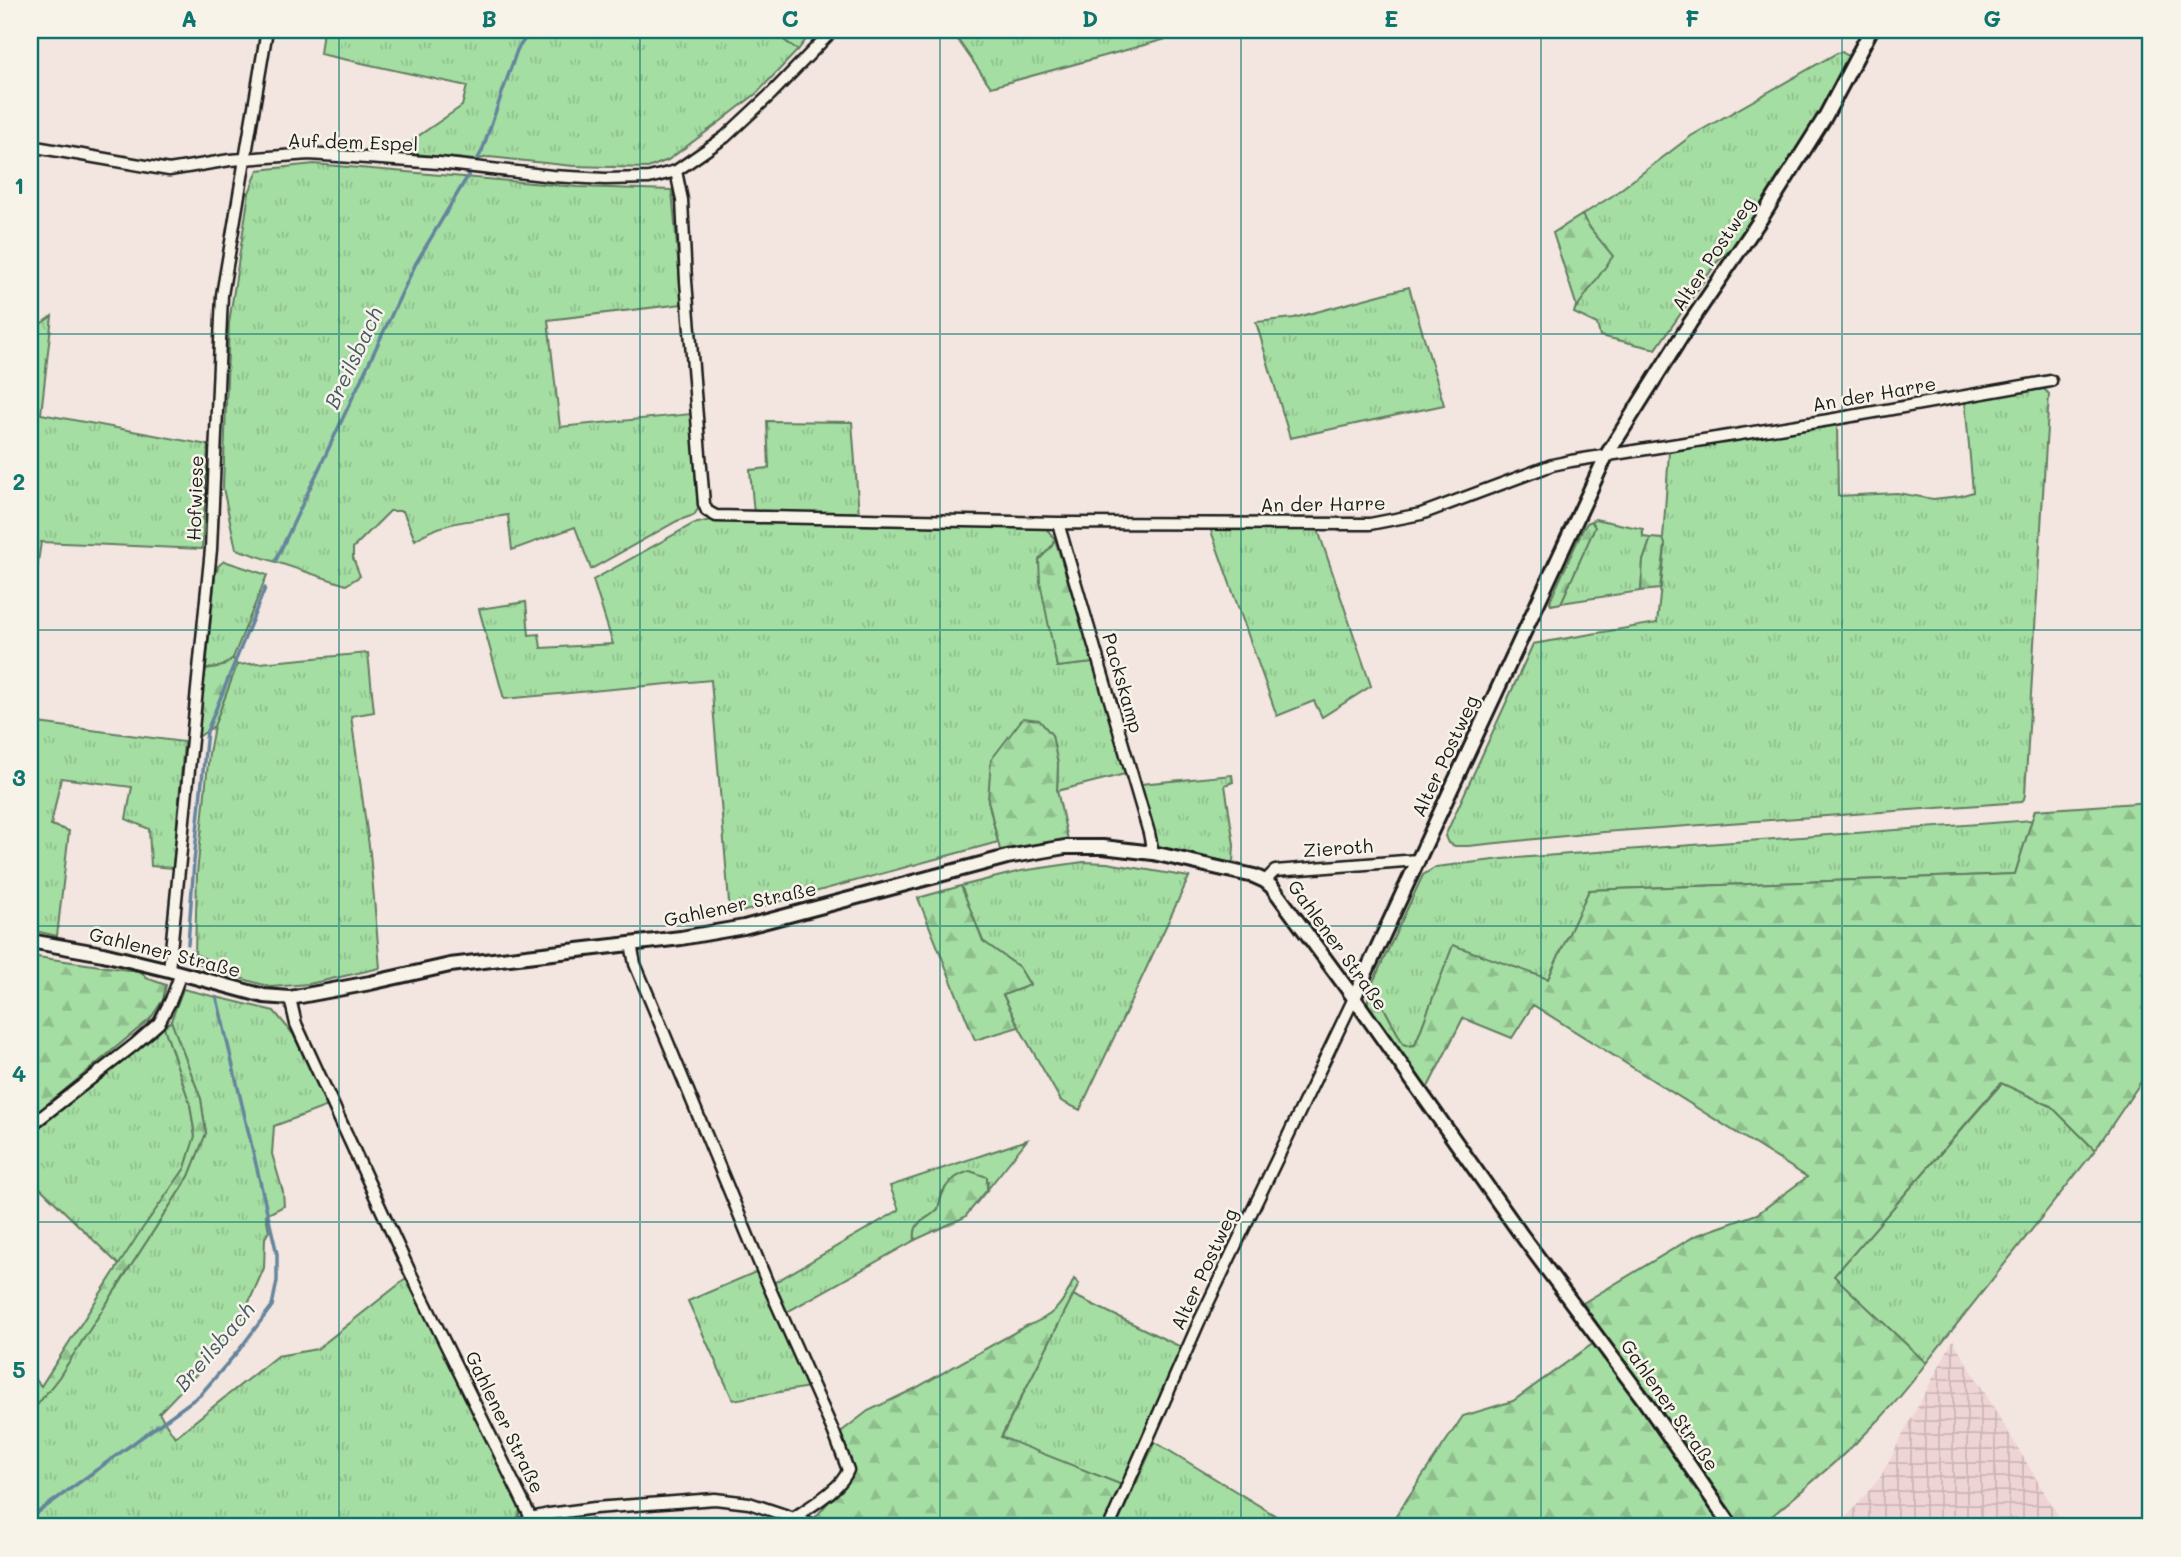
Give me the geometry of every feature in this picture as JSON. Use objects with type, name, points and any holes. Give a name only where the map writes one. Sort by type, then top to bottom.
[{"type":"main road","name":"Alter Postweg","points":[[1354,998],[1606,456],[1825,117],[1871,30]]},
{"type":"main road","name":"Gahlener Straße","points":[[30,942],[103,954],[264,996],[290,998],[370,984],[450,965],[681,938],[744,927],[1007,857],[1053,849],[1103,847],[1153,853],[1254,876],[1265,881],[1354,998],[1520,1233],[1644,1400],[1731,1526]]},
{"type":"street","name":"Hofwiese","points":[[30,1126],[159,1023],[171,1000],[211,548],[222,295],[267,30]]},
{"type":"street","name":"Auf dem Espel","points":[[30,146],[169,170],[246,159],[309,154],[439,163],[552,176],[649,178],[676,170],[724,136],[833,30]]},
{"type":"street","name":"An der Harre","points":[[676,170],[682,200],[704,504],[706,511],[716,516],[1058,523],[1370,524],[1421,514],[1552,465],[2051,381]]},
{"type":"street","name":"Packskamp","points":[[1058,523],[1153,853]]},
{"type":"street","name":"Zieroth","points":[[1265,881],[1275,871],[1418,860]]},
{"type":"street","points":[[631,944],[635,964],[848,1470],[845,1479],[795,1517]]},
{"type":"street","name":"Gahlener Straße","points":[[290,998],[296,1024],[409,1270],[531,1518]]},
{"type":"street","name":"Alter Postweg","points":[[1109,1527],[1199,1322],[1354,998]]},
{"type":"street","name":"Gahlener Straße","points":[[519,1527],[531,1518],[549,1514],[715,1499],[749,1503],[821,1527]]},
{"type":"shaded area","points":[[1953,1340],[2065,1527],[1838,1527],[1880,1478]]},
{"type":"green space","points":[[323,30],[770,30],[798,50],[757,93],[668,160],[648,168],[573,166],[489,157],[474,160],[406,153],[414,139],[462,106],[467,86],[320,54]]},
{"type":"green space","points":[[770,30],[813,30],[798,50]]},
{"type":"green space","points":[[951,30],[1199,30],[991,87]]},
{"type":"green space","points":[[1842,52],[1848,56],[1849,64],[1773,187],[1732,248],[1717,262],[1656,349],[1600,336],[1597,324],[1574,313],[1596,237],[1582,215],[1612,196],[1691,136]]},
{"type":"green space","points":[[314,164],[578,187],[672,190],[682,304],[548,320],[560,427],[691,414],[698,509],[694,515],[677,521],[591,569],[575,527],[512,550],[508,515],[448,525],[415,540],[403,511],[390,511],[353,548],[353,558],[360,576],[346,585],[236,549],[223,488],[229,323],[249,193],[258,170]]},
{"type":"green space","points":[[1582,215],[1613,256],[1577,307],[1553,233]]},
{"type":"green space","points":[[1409,287],[1444,405],[1290,438],[1256,322],[1294,318]]},
{"type":"green space","points":[[52,316],[41,414],[208,445],[202,549],[41,542],[30,615],[30,338],[39,325]]},
{"type":"green space","points":[[2044,389],[2049,394],[2025,794],[2021,802],[1604,832],[1468,846],[1448,843],[1445,836],[1533,644],[1657,623],[1665,548],[1663,539],[1669,452],[1837,422],[1838,496],[1897,493],[1933,499],[1960,496],[1973,492],[1965,400]]},
{"type":"green space","points":[[767,421],[852,422],[859,515],[754,514],[750,470],[769,468]]},
{"type":"green space","points":[[1595,519],[1643,529],[1643,537],[1651,538],[1643,561],[1641,591],[1561,603],[1594,524],[1591,521]]},
{"type":"green space","points":[[711,520],[1045,527],[1055,539],[1039,560],[1057,667],[1093,663],[1129,773],[1057,791],[1058,764],[988,800],[998,842],[730,915],[711,680],[504,699],[479,609],[526,602],[529,635],[539,634],[541,648],[613,644],[593,580],[693,524]]},
{"type":"green space","points":[[1591,521],[1595,527],[1561,603],[1551,605],[1550,601],[1582,531]]},
{"type":"green space","points":[[1317,527],[1371,686],[1322,717],[1314,701],[1277,716],[1210,528]]},
{"type":"green space","points":[[1651,538],[1663,539],[1665,544],[1660,589],[1641,591],[1643,561]]},
{"type":"green space","points":[[1055,539],[1093,663],[1057,667],[1040,582],[1039,560]]},
{"type":"green space","points":[[224,561],[267,575],[233,658],[223,666],[206,669],[215,576],[218,566]]},
{"type":"green space","points":[[368,653],[374,712],[351,716],[370,853],[380,968],[309,984],[271,987],[226,974],[217,964],[195,954],[197,874],[214,726],[237,665]]},
{"type":"green space","points":[[233,658],[237,665],[214,726],[197,738],[200,698],[206,669],[223,666]]},
{"type":"green space","points":[[1023,718],[1039,720],[1052,735],[1058,764],[1057,790],[1068,840],[1027,846],[1001,854],[988,800],[991,760]]},
{"type":"green space","points":[[30,722],[184,742],[173,868],[151,866],[149,829],[126,819],[132,787],[61,778],[51,825],[69,831],[57,936],[30,930]]},
{"type":"green space","points":[[1232,775],[1233,782],[1225,785],[1234,845],[1233,863],[1158,847],[1141,784]]},
{"type":"green space","points":[[2151,802],[2151,1067],[2095,1150],[2051,1106],[2001,1083],[1834,1276],[1926,1363],[1889,1409],[1848,1450],[1759,1527],[1388,1527],[1463,1416],[1513,1401],[1605,1335],[1583,1303],[1695,1236],[1757,1214],[1807,1177],[1533,1005],[1512,1038],[1463,1018],[1427,1089],[1368,1005],[1368,982],[1373,982],[1372,990],[1403,1044],[1415,1045],[1453,945],[1548,979],[1589,890],[2015,874],[2035,810]]},
{"type":"green space","points":[[2032,820],[2015,874],[1590,890],[1548,979],[1453,946],[1415,1045],[1403,1044],[1372,990],[1373,982],[1423,875],[1436,867],[1502,859]]},
{"type":"green space","points":[[1083,862],[1107,863],[1189,877],[1080,1110],[1061,1101],[1019,1027],[1003,995],[1030,985],[1019,967],[983,942],[961,886],[1021,871]]},
{"type":"green space","points":[[961,886],[983,941],[1019,967],[1030,985],[1003,995],[1019,1027],[975,1040],[918,898]]},
{"type":"green space","points":[[30,956],[142,972],[146,978],[166,985],[163,1000],[150,1019],[30,1119]]},
{"type":"green space","points":[[183,989],[274,1011],[293,1034],[328,1106],[274,1126],[272,1154],[283,1192],[284,1206],[266,1215],[269,1231],[265,1238],[264,1268],[235,1334],[159,1413],[175,1437],[277,1356],[317,1349],[407,1278],[520,1509],[519,1516],[511,1527],[30,1527],[30,1414],[59,1377],[189,1176],[206,1133],[201,1099],[171,1021]]},
{"type":"green space","points":[[171,1021],[201,1099],[206,1133],[189,1176],[59,1377],[30,1414],[30,1373],[41,1386],[138,1235],[185,1168],[195,1136],[190,1104],[164,1027]]},
{"type":"green space","points":[[164,1027],[190,1104],[195,1137],[185,1168],[120,1266],[30,1178],[30,1135]]},
{"type":"green space","points":[[2002,1083],[2051,1106],[2095,1150],[1926,1363],[1833,1276]]},
{"type":"green space","points":[[1027,1140],[987,1190],[988,1181],[953,1179],[942,1192],[938,1209],[918,1224],[915,1240],[785,1313],[772,1284],[899,1210],[890,1186]]},
{"type":"green space","points":[[970,1171],[987,1177],[987,1190],[965,1217],[915,1240],[918,1224],[938,1209],[948,1185],[956,1177]]},
{"type":"green space","points":[[758,1271],[809,1387],[733,1400],[688,1301]]},
{"type":"green space","points":[[1074,1279],[1079,1284],[1001,1437],[1122,1485],[1103,1527],[829,1527],[814,1519],[852,1474],[838,1434],[868,1411],[1043,1319],[1061,1303]]},
{"type":"green space","points":[[1073,1295],[1181,1347],[1122,1485],[1001,1438]]},
{"type":"green space","points":[[1155,1442],[1294,1527],[1116,1527]]},
{"type":"green space","points":[[580,1512],[581,1520],[593,1519],[593,1527],[540,1527],[550,1517]]},
{"type":"waterway","name":"Breilsbach","points":[[477,160],[517,50],[531,30]]},
{"type":"waterway","name":"Breilsbach","points":[[276,560],[416,263],[469,174]]},
{"type":"waterway","name":"Breilsbach","points":[[188,944],[207,731],[265,588]]},
{"type":"waterway","name":"Breilsbach","points":[[191,951],[193,959],[209,968]]},
{"type":"waterway","name":"Breilsbach","points":[[30,1518],[200,1395],[272,1306],[277,1281],[277,1254],[217,998]]}]
